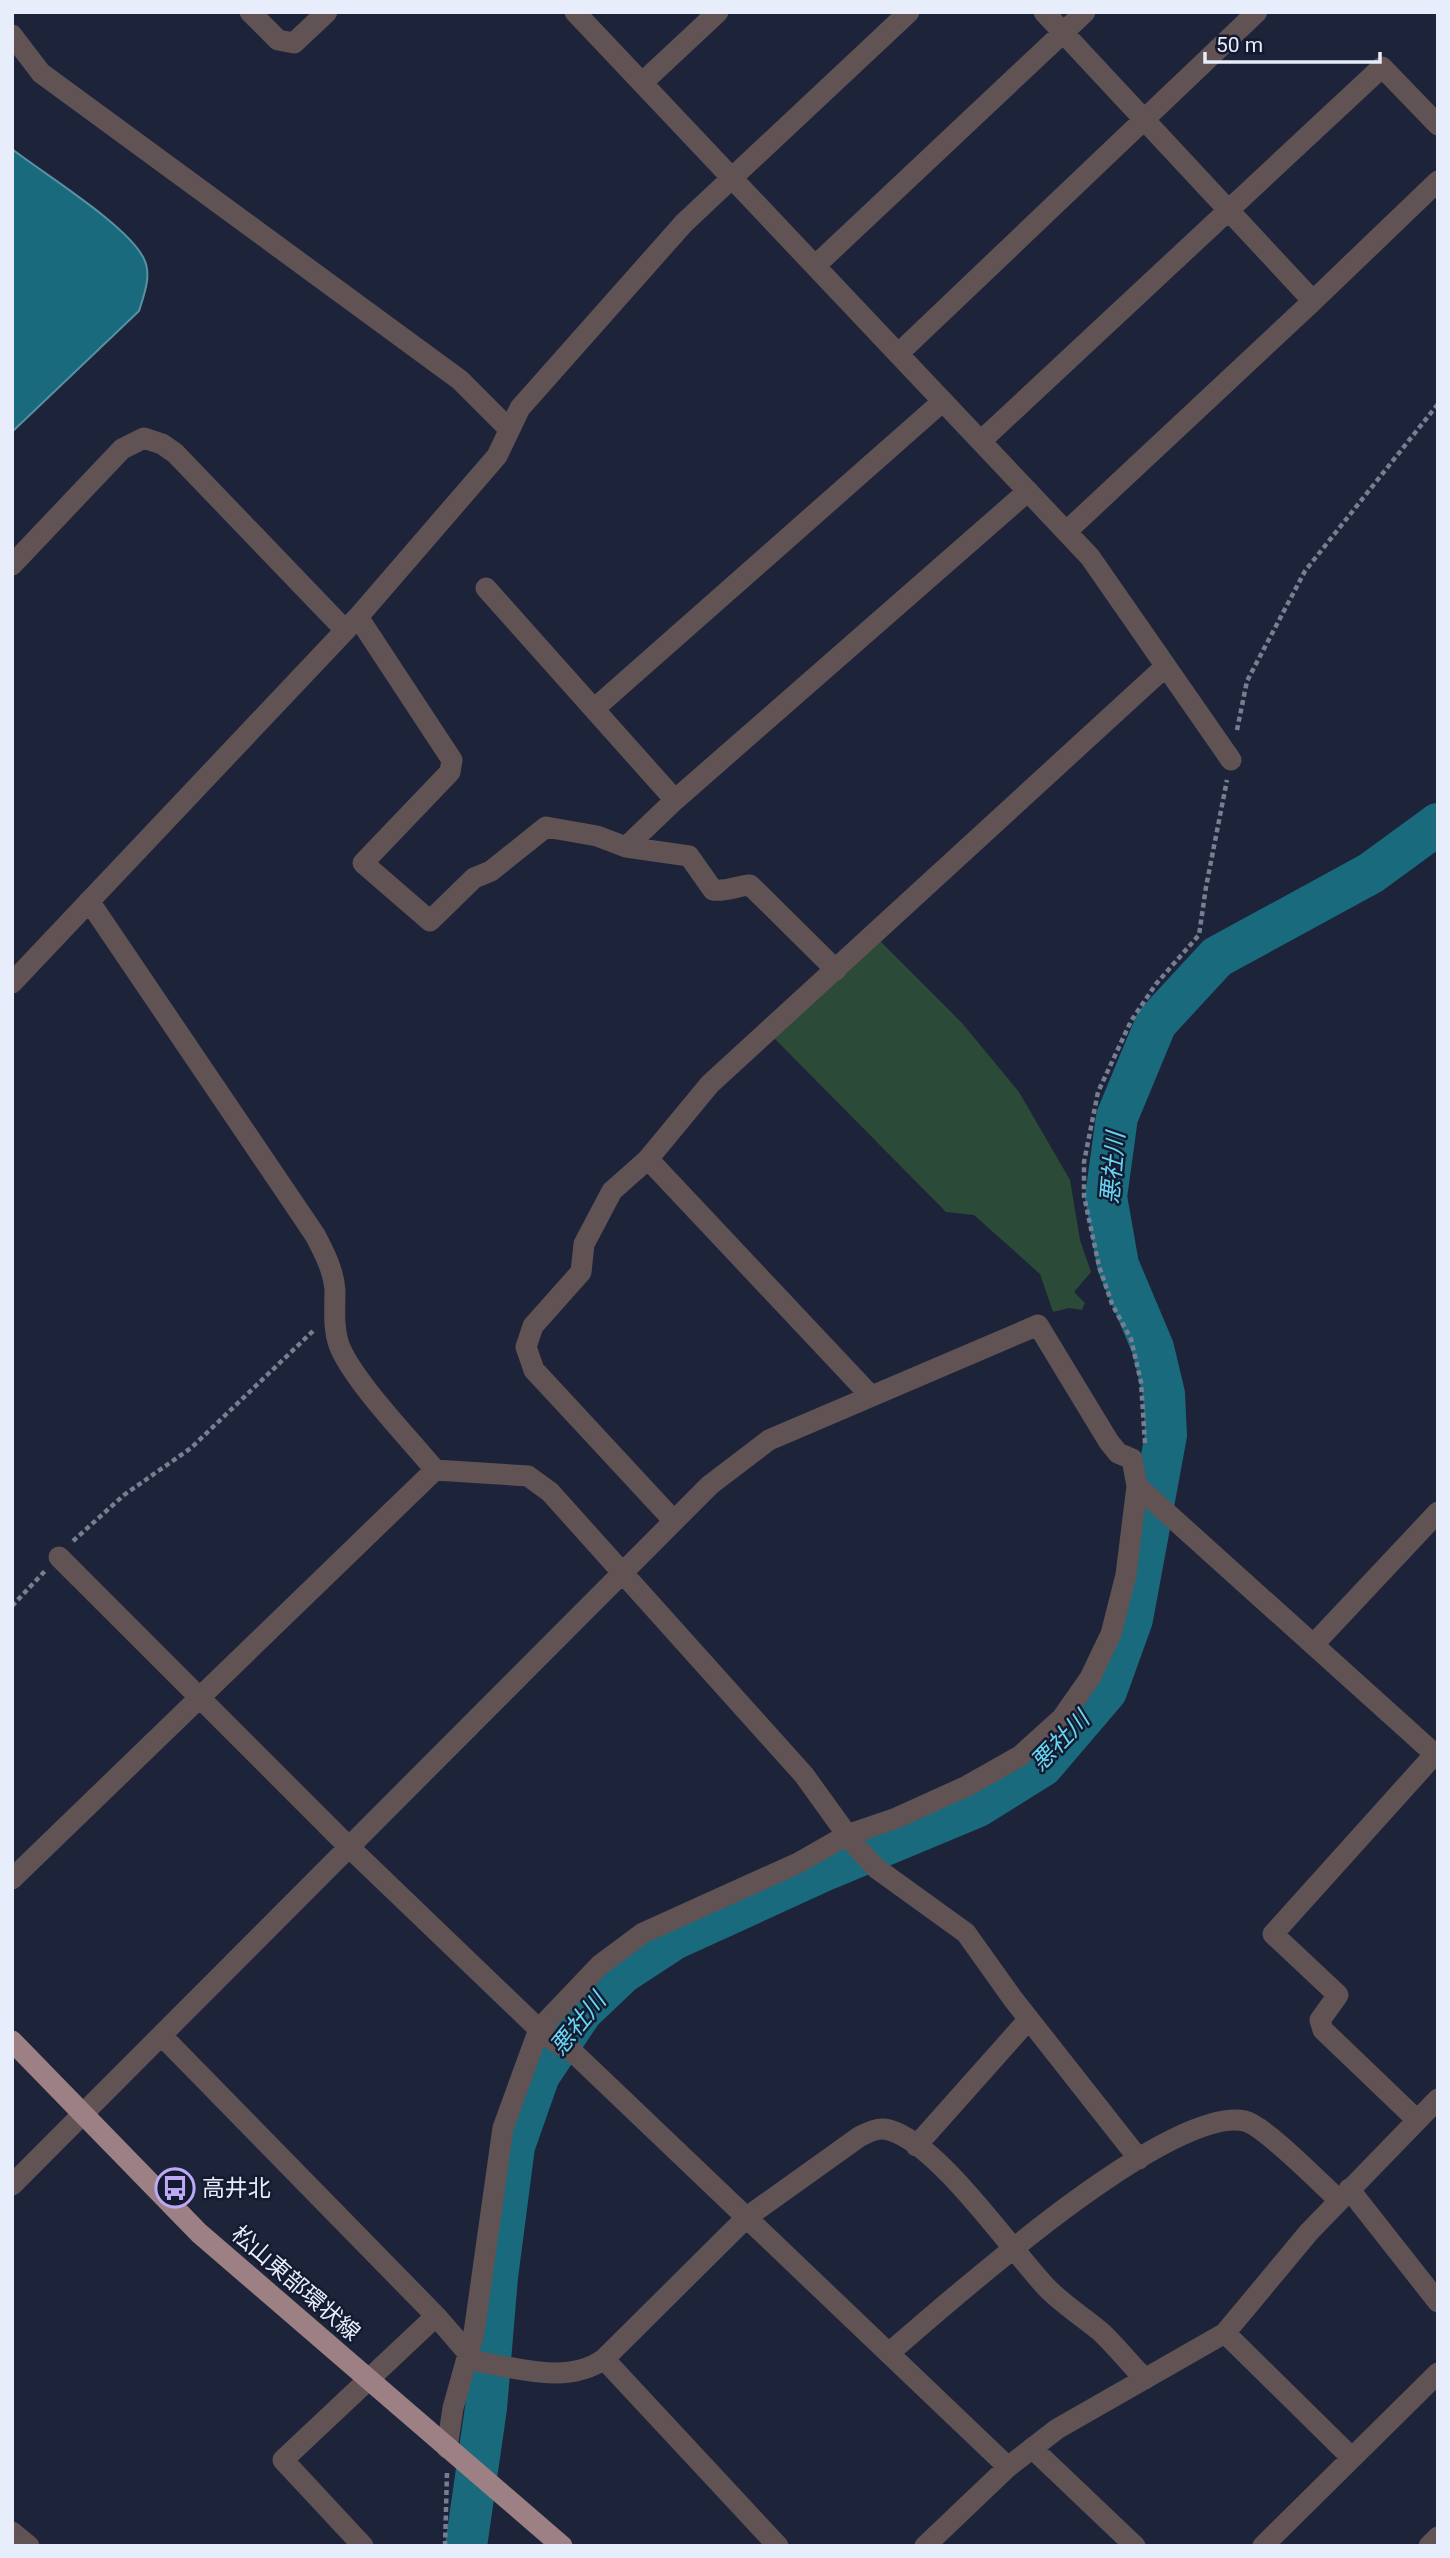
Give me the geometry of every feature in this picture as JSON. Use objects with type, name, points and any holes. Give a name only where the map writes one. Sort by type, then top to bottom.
[{"type":"main road","name":"松山東部環状線","points":[[12,2041],[199,2233],[368,2382],[562,2546]]},
{"type":"street","points":[[250,12],[278,40],[294,43],[327,12]]},
{"type":"street","points":[[575,12],[1090,557],[1231,760]]},
{"type":"street","points":[[642,83],[718,12]]},
{"type":"street","points":[[12,983],[352,623],[497,456],[508,428],[520,408],[684,223],[909,12]]},
{"type":"street","points":[[1044,12],[1313,300]]},
{"type":"street","points":[[815,266],[1086,12]]},
{"type":"street","points":[[898,354],[1146,121],[1257,12]]},
{"type":"street","points":[[12,35],[41,73],[460,380],[508,428]]},
{"type":"street","points":[[981,441],[1381,67],[1438,125]]},
{"type":"street","points":[[1067,531],[1438,181]]},
{"type":"street","points":[[594,709],[943,401]]},
{"type":"street","points":[[12,565],[122,449],[144,438],[162,444],[175,453],[352,623],[452,760],[450,772],[363,863],[375,877],[430,921],[474,878],[491,871],[546,827],[597,836],[626,847],[689,856],[713,890],[726,892],[739,886],[750,885],[836,970]]},
{"type":"street","points":[[626,847],[675,800],[1028,491]]},
{"type":"street","points":[[486,588],[675,800]]},
{"type":"street","points":[[674,1521],[534,1370],[526,1347],[539,1318],[581,1272],[584,1244],[612,1191],[649,1159],[710,1084],[1166,666]]},
{"type":"street","points":[[89,901],[315,1235],[330,1267],[335,1290],[332,1310],[339,1344],[350,1366],[435,1470],[528,1476],[550,1492],[804,1775],[850,1839],[877,1868],[965,1933],[1139,2159]]},
{"type":"street","points":[[649,1159],[870,1395]]},
{"type":"street","points":[[12,2185],[710,1485],[769,1440],[1038,1325],[1109,1442],[1118,1453],[1132,1459],[1140,1489],[1126,1575],[1111,1634],[1090,1678],[1062,1718],[1020,1755],[967,1786],[643,1933],[600,1965],[543,2033],[503,2127],[472,2358],[453,2408],[451,2452]]},
{"type":"street","points":[[12,1879],[435,1470]]},
{"type":"street","points":[[1140,1489],[1436,1756],[1273,1934],[1338,1995],[1320,2020],[1323,2030],[1417,2120]]},
{"type":"street","points":[[1314,1644],[1438,1512]]},
{"type":"street","points":[[59,1557],[349,1847],[543,2033],[574,2053],[1008,2467]]},
{"type":"street","points":[[916,2146],[1029,2019]]},
{"type":"street","points":[[162,2036],[436,2316],[472,2358],[511,2367],[571,2374],[590,2369],[747,2217],[873,2130],[888,2129],[916,2146],[971,2198],[1046,2287],[1074,2314],[1100,2332],[1144,2379]]},
{"type":"street","points":[[925,2546],[1008,2467],[1057,2429],[1225,2333],[1344,2194],[1438,2099]]},
{"type":"street","points":[[889,2353],[1013,2247],[1139,2159],[1196,2129],[1226,2120],[1248,2122],[1344,2194],[1438,2302]]},
{"type":"street","points":[[363,2546],[283,2460],[436,2316]]},
{"type":"street","points":[[1225,2333],[1352,2458]]},
{"type":"street","points":[[604,2358],[778,2546]]},
{"type":"street","points":[[1263,2546],[1438,2373]]},
{"type":"street","points":[[1032,2448],[1135,2546]]},
{"type":"street","points":[[12,2532],[29,2546]]},
{"type":"street","points":[[1429,2546],[1438,2537]]},
{"type":"path","points":[[1132,1459],[1145,1444],[1141,1382],[1131,1339],[1112,1304],[1093,1242],[1084,1196],[1084,1162],[1098,1093],[1131,1021],[1156,984],[1199,935],[1247,681],[1305,570],[1438,404]]},
{"type":"path","points":[[12,1606],[124,1494],[191,1448],[289,1357],[332,1310]]},
{"type":"path","points":[[445,2546],[451,2452]]},
{"type":"green space","points":[[880,941],[962,1023],[1019,1092],[1070,1180],[1080,1240],[1091,1272],[1074,1292],[1085,1303],[1082,1310],[1069,1308],[1053,1312],[1040,1274],[974,1215],[946,1212],[774,1038]]},
{"type":"water","points":[[12,149],[122,231],[144,259],[147,272],[139,311],[12,432]]},
{"type":"waterway","name":"悪社川","points":[[466,2546],[486,2408],[497,2277],[514,2146],[539,2075],[582,2011],[622,1973],[674,1939],[827,1869],[978,1806],[1042,1766],[1106,1691],[1132,1619],[1166,1435],[1164,1394],[1153,1348],[1118,1265],[1106,1197],[1117,1117],[1156,1023],[1217,957],[1371,873],[1438,824]]},
{"type":"place","name":"高井北","points":[[175,2188]]}]
